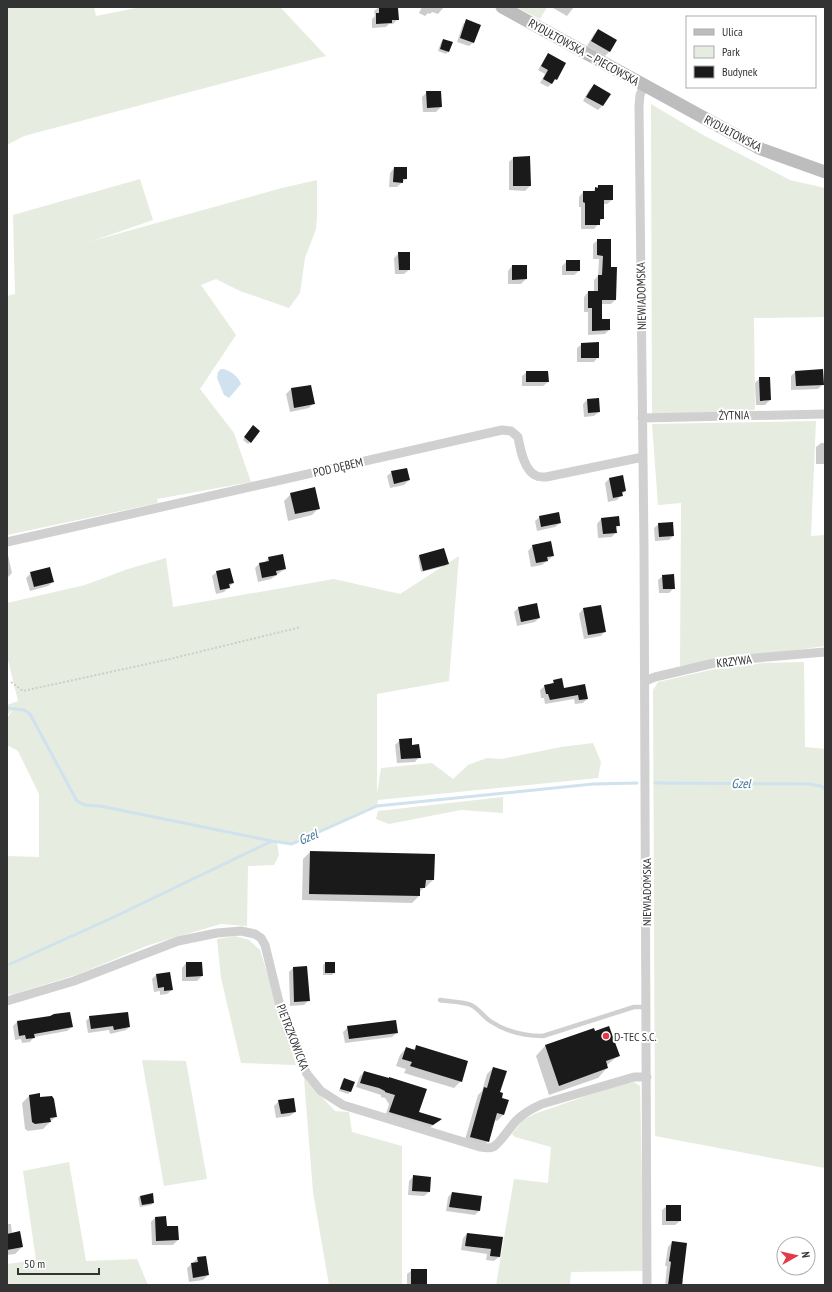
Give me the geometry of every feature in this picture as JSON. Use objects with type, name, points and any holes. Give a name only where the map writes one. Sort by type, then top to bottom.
[{"type":"street","name":"RYDUŁTOWSKA — PIECOWSKA","points":[[502,7],[644,86]]},
{"type":"street","name":"RYDUŁTOWSKA","points":[[644,86],[761,149],[825,172]]},
{"type":"street","name":"NIEWIADOMSKA","points":[[644,86],[640,95],[638,106],[645,595],[647,1285]]},
{"type":"street","name":"ŻYTNIA","points":[[642,418],[825,414]]},
{"type":"street","name":"POD DĘBEM","points":[[7,542],[502,430],[511,431],[518,437],[521,452],[529,470],[536,476],[546,478],[643,457]]},
{"type":"street","name":"KRZYWA","points":[[645,681],[655,677],[723,661],[825,652]]},
{"type":"street","name":"PIETRZKOWICKA","points":[[7,1001],[74,981],[178,941],[218,933],[241,931],[255,934],[261,938],[265,945],[279,1002],[288,1031],[307,1074],[321,1091],[343,1105],[480,1147],[489,1148],[498,1144],[502,1136],[517,1119],[542,1104],[634,1077],[647,1077]]},
{"type":"lane","points":[[440,1000],[470,1004],[489,1020],[505,1029],[524,1035],[535,1036],[543,1036],[634,1007],[647,1006]]},
{"type":"path","points":[[11,682],[23,691],[170,659],[301,627]]},
{"type":"green space","points":[[7,7],[94,7],[96,16],[141,7],[280,7],[326,56],[24,136],[7,145]]},
{"type":"green space","points":[[516,7],[547,7],[540,19]]},
{"type":"green space","points":[[651,104],[703,135],[790,180],[825,188],[825,317],[754,318],[755,410],[689,413],[652,418]]},
{"type":"green space","points":[[140,179],[153,220],[92,241],[282,188],[317,180],[316,229],[305,258],[300,293],[289,308],[240,291],[216,279],[201,285],[236,335],[200,389],[234,433],[251,482],[157,499],[158,503],[7,535],[7,296],[15,294],[13,215]]},
{"type":"green space","points":[[816,421],[811,536],[825,535],[825,646],[680,666],[681,503],[658,505],[652,424]]},
{"type":"green space","points":[[459,556],[449,681],[377,694],[377,794],[381,768],[432,763],[453,779],[468,765],[487,758],[502,759],[561,747],[593,743],[601,762],[598,778],[378,800],[377,806],[292,844],[277,842],[279,855],[274,865],[248,866],[247,926],[221,924],[149,945],[79,974],[7,995],[7,856],[39,857],[39,794],[18,751],[7,745],[7,718],[14,708],[7,715],[7,705],[18,701],[7,656],[7,603],[85,585],[128,569],[166,558],[173,607],[334,579],[400,594]]},
{"type":"green space","points":[[804,662],[805,747],[825,749],[825,1168],[655,1136],[653,690],[658,682],[715,669],[764,663]]},
{"type":"green space","points":[[503,797],[503,813],[461,810],[389,824],[376,819],[378,811]]},
{"type":"green space","points":[[235,936],[249,940],[260,950],[296,1065],[241,1063],[221,978],[217,939]]},
{"type":"green space","points":[[142,1060],[186,1061],[207,1179],[164,1186]]},
{"type":"green space","points":[[304,1078],[335,1111],[349,1112],[352,1132],[402,1146],[402,1285],[329,1285],[313,1192]]},
{"type":"green space","points":[[634,1082],[640,1086],[644,1271],[571,1272],[570,1285],[496,1285],[514,1179],[548,1183],[551,1147],[515,1137],[512,1134],[524,1119],[537,1113],[612,1087]]},
{"type":"green space","points":[[69,1162],[86,1261],[137,1259],[148,1285],[7,1285],[7,1264],[36,1260],[23,1171]]},
{"type":"water","points":[[221,369],[227,370],[233,374],[238,378],[241,384],[229,398],[224,395],[217,378],[218,372]]},
{"type":"building","points":[[379,7],[398,8],[399,20],[392,20],[392,23],[376,24],[376,13],[379,13]]},
{"type":"building","points":[[466,19],[481,25],[474,43],[460,38]]},
{"type":"building","points":[[598,29],[617,40],[610,52],[591,41]]},
{"type":"building","points":[[443,39],[453,42],[449,52],[440,49]]},
{"type":"building","points":[[548,53],[566,63],[557,80],[555,79],[552,84],[543,79],[548,70],[541,66]]},
{"type":"building","points":[[594,84],[611,94],[603,106],[586,97]]},
{"type":"building","points":[[426,91],[441,91],[442,107],[427,108]]},
{"type":"building","points":[[530,156],[531,186],[513,186],[513,157]]},
{"type":"building","points":[[394,167],[407,167],[407,179],[403,179],[403,183],[393,182]]},
{"type":"building","points":[[598,185],[613,185],[613,200],[604,200],[604,219],[600,219],[600,225],[585,225],[585,203],[583,202],[583,191],[595,191],[595,187],[598,188]]},
{"type":"building","points":[[597,239],[611,239],[611,267],[617,267],[616,300],[602,300],[602,319],[610,319],[610,330],[592,331],[592,308],[588,308],[588,291],[598,291],[598,275],[602,275],[603,256],[597,255]]},
{"type":"building","points":[[398,252],[410,252],[410,270],[399,270]]},
{"type":"building","points":[[566,260],[580,260],[580,271],[566,271]]},
{"type":"building","points":[[512,265],[527,265],[527,279],[512,280]]},
{"type":"building","points":[[599,342],[599,358],[581,358],[581,343]]},
{"type":"building","points":[[823,369],[824,385],[796,386],[795,371]]},
{"type":"building","points":[[526,371],[548,371],[549,382],[526,382]]},
{"type":"building","points":[[759,377],[770,377],[771,400],[760,401]]},
{"type":"building","points":[[311,385],[315,404],[294,408],[291,388]]},
{"type":"building","points":[[599,398],[600,412],[588,413],[587,399]]},
{"type":"building","points":[[253,425],[260,431],[251,443],[244,437]]},
{"type":"building","points":[[407,468],[410,480],[394,484],[391,471]]},
{"type":"building","points":[[623,475],[626,491],[622,492],[623,496],[613,498],[609,478]]},
{"type":"building","points":[[315,487],[320,509],[295,514],[290,493]]},
{"type":"building","points":[[559,512],[561,523],[541,527],[539,516]]},
{"type":"building","points":[[619,516],[620,526],[616,526],[617,533],[603,534],[601,518]]},
{"type":"building","points":[[673,522],[674,536],[659,537],[658,523]]},
{"type":"building","points":[[551,541],[554,556],[547,557],[548,561],[536,563],[532,545]]},
{"type":"building","points":[[444,548],[449,564],[423,571],[419,555]]},
{"type":"building","points":[[283,554],[286,569],[276,571],[277,575],[262,578],[259,563],[269,561],[268,557]]},
{"type":"building","points":[[50,567],[54,582],[34,587],[30,572]]},
{"type":"building","points":[[230,568],[234,583],[229,584],[230,588],[220,590],[216,571]]},
{"type":"building","points":[[674,574],[675,589],[663,589],[662,575]]},
{"type":"building","points":[[537,603],[540,618],[521,622],[518,607]]},
{"type":"building","points":[[601,605],[606,632],[588,635],[583,608]]},
{"type":"building","points":[[562,678],[564,688],[585,684],[588,699],[579,700],[578,695],[550,700],[548,694],[546,694],[544,685],[554,683],[553,680]]},
{"type":"building","points":[[412,738],[412,745],[419,744],[421,758],[401,759],[399,739]]},
{"type":"building","points":[[310,851],[435,854],[434,880],[426,880],[425,888],[420,888],[420,896],[309,894]]},
{"type":"building","points":[[186,962],[202,962],[203,976],[186,977]]},
{"type":"building","points":[[325,962],[335,962],[335,973],[325,973]]},
{"type":"building","points":[[307,966],[310,1001],[294,1002],[293,967]]},
{"type":"building","points":[[170,972],[173,990],[164,991],[164,987],[158,988],[156,974]]},
{"type":"building","points":[[70,1012],[73,1027],[34,1034],[35,1038],[26,1039],[25,1035],[19,1036],[17,1021]]},
{"type":"building","points":[[128,1012],[130,1027],[114,1030],[113,1026],[91,1029],[89,1016]]},
{"type":"building","points":[[396,1020],[398,1033],[349,1039],[347,1026]]},
{"type":"building","points":[[609,1026],[620,1056],[606,1061],[608,1068],[559,1086],[545,1045],[594,1028],[595,1031]]},
{"type":"building","points":[[416,1045],[468,1061],[462,1082],[410,1066],[412,1062],[402,1059],[406,1047],[415,1050]]},
{"type":"building","points":[[493,1067],[507,1071],[500,1092],[503,1093],[502,1098],[509,1100],[504,1115],[497,1113],[489,1142],[470,1137],[484,1087],[487,1088]]},
{"type":"building","points":[[364,1071],[427,1089],[419,1112],[442,1119],[433,1125],[389,1112],[395,1095],[385,1092],[379,1088],[360,1083]]},
{"type":"building","points":[[344,1078],[355,1082],[351,1092],[340,1089]]},
{"type":"building","points":[[40,1093],[40,1097],[52,1096],[54,1099],[57,1117],[50,1118],[51,1122],[35,1124],[32,1122],[29,1095]]},
{"type":"building","points":[[294,1098],[296,1112],[281,1114],[278,1100]]},
{"type":"building","points":[[413,1175],[431,1177],[430,1192],[412,1191]]},
{"type":"building","points":[[452,1192],[482,1196],[480,1211],[449,1207]]},
{"type":"building","points":[[153,1193],[154,1203],[142,1205],[140,1196]]},
{"type":"building","points":[[666,1205],[681,1205],[681,1221],[666,1221]]},
{"type":"building","points":[[166,1216],[167,1226],[178,1226],[179,1240],[156,1241],[155,1217]]},
{"type":"building","points":[[20,1231],[23,1247],[7,1250],[7,1234]]},
{"type":"building","points":[[467,1233],[503,1237],[500,1257],[490,1256],[491,1249],[465,1246]]},
{"type":"building","points":[[672,1241],[687,1243],[682,1285],[668,1285]]},
{"type":"building","points":[[206,1256],[209,1275],[193,1278],[191,1263],[198,1262],[197,1257]]},
{"type":"building","points":[[411,1269],[427,1269],[427,1284],[411,1284]]},
{"type":"waterway","name":"Gzel","points":[[7,708],[24,710],[30,714],[77,801],[85,805],[100,806],[292,844],[377,806],[593,784],[637,783]]},
{"type":"waterway","name":"Gzel","points":[[655,783],[810,784],[821,786],[825,789]]},
{"type":"waterway","points":[[10,964],[114,917],[272,841]]},
{"type":"place","name":"D-TEC S.C.","points":[[606,1036]]}]
